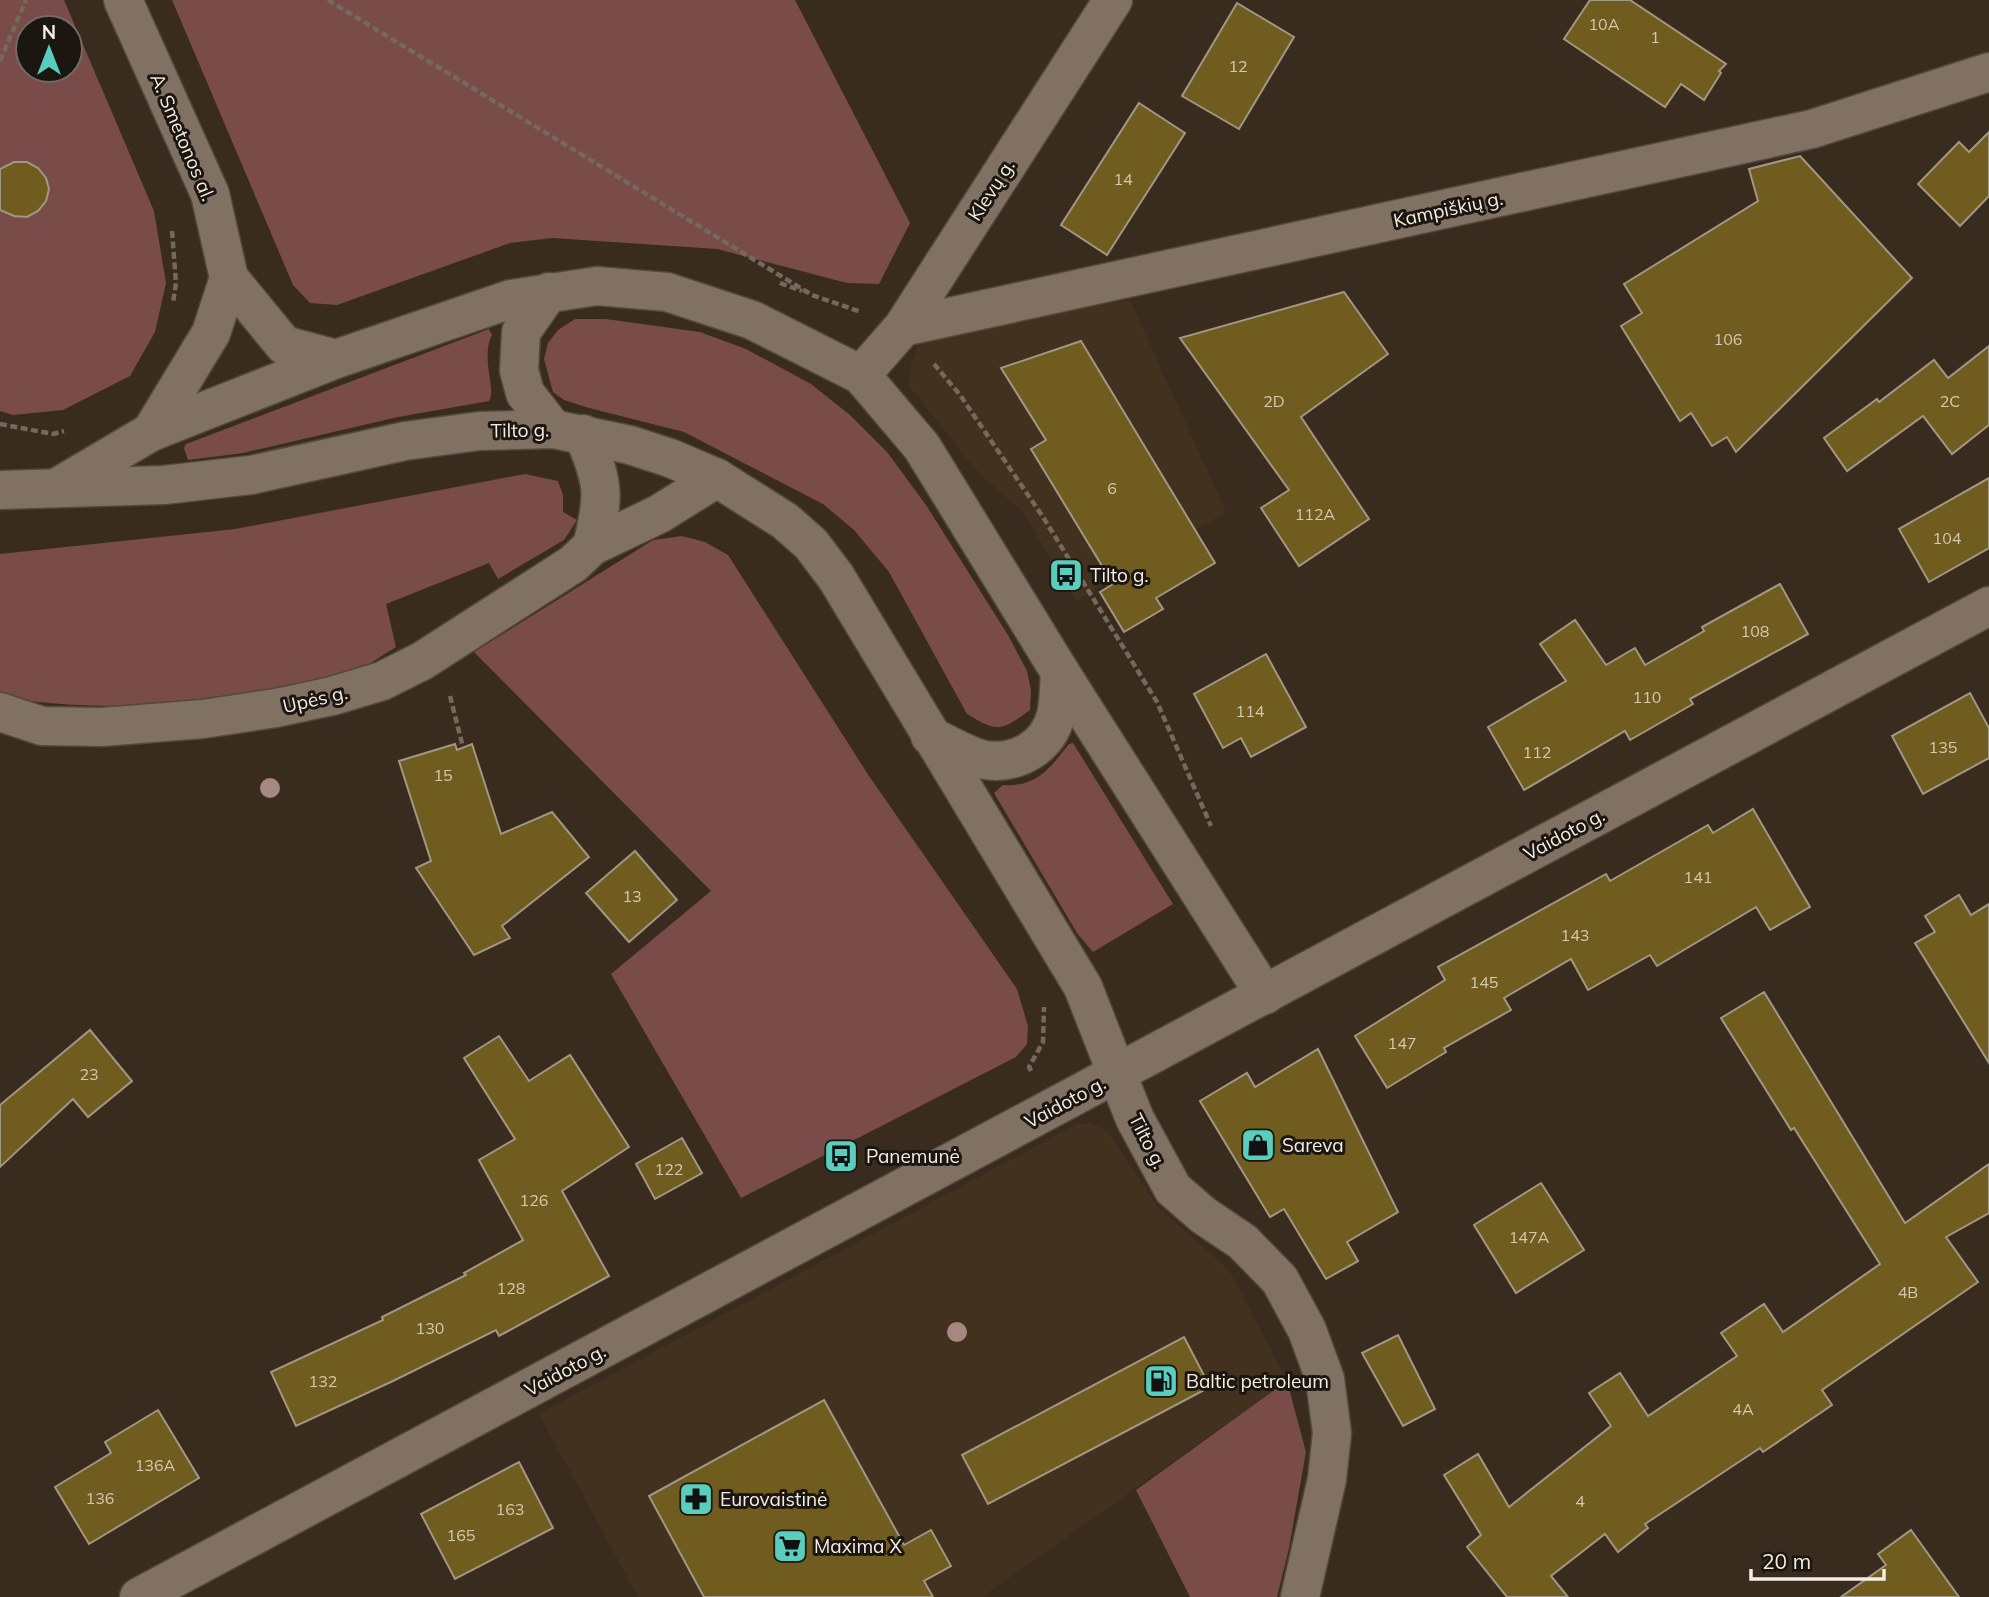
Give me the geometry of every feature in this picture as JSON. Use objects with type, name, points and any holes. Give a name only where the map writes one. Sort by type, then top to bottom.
[{"type":"main road","name":"A. Smetonos al.","points":[[123,0],[210,194],[229,278],[284,345],[336,359]]},
{"type":"main road","name":"Klevų g.","points":[[861,375],[903,327],[1113,0]]},
{"type":"main road","name":"Kampiškių g.","points":[[903,327],[1812,129],[1989,72]]},
{"type":"main road","points":[[151,432],[211,333],[229,278]]},
{"type":"main road","points":[[56,488],[151,432],[336,359],[511,299],[597,286],[667,292],[752,320],[861,375],[922,447],[1060,672],[1265,995]]},
{"type":"main road","points":[[550,292],[521,332],[519,370],[525,393],[568,431],[599,472],[602,507],[592,547]]},
{"type":"main road","name":"Tilto g.","points":[[0,490],[163,485],[251,475],[405,440],[479,431],[568,431],[630,445],[717,478],[775,515],[811,544],[836,577],[1083,987],[1135,1118],[1173,1189],[1203,1215],[1243,1241],[1280,1280],[1307,1330],[1325,1379],[1332,1433],[1327,1479],[1300,1597]]},
{"type":"main road","name":"Upės g.","points":[[0,712],[42,726],[102,727],[203,719],[276,708],[332,696],[382,681],[422,661],[573,564],[592,547],[659,514],[717,478]]},
{"type":"main road","name":"Vaidoto g.","points":[[139,1597],[1989,606]]},
{"type":"main road","points":[[930,736],[984,760],[1012,759],[1032,752],[1044,738],[1056,716],[1060,672]]},
{"type":"path","points":[[0,61],[26,0]]},
{"type":"path","points":[[328,0],[812,295],[903,327],[960,395],[1043,517],[1157,702],[1216,837]]},
{"type":"path","points":[[172,228],[176,283],[173,306]]},
{"type":"path","points":[[0,424],[53,434],[65,431]]},
{"type":"path","points":[[450,696],[463,747]]},
{"type":"path","points":[[1044,1007],[1043,1042],[1029,1067],[1052,1109]]},
{"type":"shaded area","points":[[0,0],[64,0],[70,14],[14,14],[14,84],[84,84],[84,47],[154,211],[166,283],[155,332],[130,376],[63,410],[13,415],[0,411]]},
{"type":"shaded area","points":[[172,0],[795,0],[910,223],[879,284],[847,283],[717,249],[552,238],[510,243],[337,305],[310,303],[293,285]]},
{"type":"shaded area","points":[[1130,300],[1226,512],[1076,601],[1023,512],[982,476],[909,386],[910,369],[918,345],[945,332]]},
{"type":"shaded area","points":[[575,319],[606,319],[700,332],[746,349],[811,384],[850,415],[887,452],[926,505],[1008,635],[1027,671],[1031,690],[1030,710],[999,727],[993,727],[967,714],[889,572],[854,530],[823,504],[684,432],[589,408],[564,400],[553,392],[544,359],[548,343],[558,330]]},
{"type":"shaded area","points":[[489,329],[492,335],[488,354],[491,390],[489,401],[398,417],[243,453],[188,460],[184,448],[186,444]]},
{"type":"shaded area","points":[[525,474],[558,481],[563,495],[563,512],[577,520],[564,540],[498,579],[489,563],[386,604],[396,647],[350,674],[291,690],[159,705],[97,706],[0,697],[0,554],[235,529]]},
{"type":"shaded area","points":[[682,536],[705,542],[728,555],[869,776],[1017,989],[1028,1026],[1027,1044],[1016,1057],[741,1198],[611,974],[711,891],[474,652],[653,540]]},
{"type":"shaded area","points":[[1073,743],[1173,904],[1093,952],[1077,933],[994,793],[1003,785],[1025,783],[1041,775],[1069,744]]},
{"type":"shaded area","points":[[1090,1123],[1107,1131],[1158,1207],[1229,1270],[1287,1381],[982,1597],[638,1597],[539,1414],[1077,1124]]},
{"type":"shaded area","points":[[1287,1381],[1306,1452],[1289,1548],[1277,1597],[1190,1597],[1136,1490]]},
{"type":"building","points":[[1590,0],[1630,0],[1726,64],[1719,71],[1721,73],[1704,100],[1681,84],[1665,107],[1564,39]]},
{"type":"building","points":[[1237,3],[1294,37],[1239,129],[1182,96]]},
{"type":"building","points":[[1139,103],[1185,133],[1107,255],[1061,225]]},
{"type":"building","points":[[1989,132],[1989,196],[1960,226],[1918,184],[1959,142],[1969,152]]},
{"type":"building","points":[[1800,156],[1912,278],[1736,452],[1727,437],[1712,446],[1691,413],[1680,421],[1621,326],[1642,313],[1624,284],[1758,201],[1749,169]]},
{"type":"building","points":[[14,162],[27,162],[38,168],[46,178],[49,189],[46,201],[38,211],[27,217],[14,216],[0,210],[0,169]]},
{"type":"building","points":[[1344,292],[1388,354],[1301,417],[1369,519],[1299,566],[1261,508],[1289,490],[1180,338]]},
{"type":"building","points":[[1081,341],[1215,563],[1156,598],[1163,609],[1124,632],[1100,592],[1113,584],[1031,449],[1046,440],[1001,368]]},
{"type":"building","points":[[1989,346],[1989,425],[1952,454],[1923,416],[1847,471],[1824,438],[1877,399],[1879,402],[1934,360],[1948,378]]},
{"type":"building","points":[[1989,478],[1989,548],[1929,582],[1899,529]]},
{"type":"building","points":[[1780,584],[1808,634],[1690,699],[1693,704],[1630,740],[1625,731],[1524,790],[1488,727],[1566,681],[1540,644],[1575,620],[1606,665],[1635,648],[1645,665],[1704,631],[1702,627]]},
{"type":"building","points":[[1266,654],[1306,727],[1251,757],[1241,738],[1223,748],[1194,694]]},
{"type":"building","points":[[1970,693],[1989,728],[1989,758],[1923,794],[1892,736]]},
{"type":"building","points":[[455,744],[457,750],[472,744],[501,834],[552,812],[589,857],[502,926],[510,938],[474,955],[416,868],[431,861],[399,761]]},
{"type":"building","points":[[1753,809],[1810,907],[1770,930],[1756,907],[1657,966],[1650,955],[1588,990],[1571,959],[1504,998],[1511,1010],[1444,1048],[1446,1052],[1387,1088],[1355,1036],[1445,980],[1438,967],[1606,874],[1610,881],[1708,825],[1713,833]]},
{"type":"building","points":[[635,851],[677,900],[629,942],[586,893]]},
{"type":"building","points":[[1959,895],[1971,915],[1989,904],[1989,1063],[1915,943],[1935,932],[1925,916]]},
{"type":"building","points":[[1764,992],[1905,1223],[1989,1164],[1989,1213],[1946,1237],[1978,1282],[1822,1390],[1832,1405],[1763,1452],[1760,1448],[1645,1524],[1648,1528],[1618,1552],[1605,1534],[1551,1576],[1568,1597],[1507,1597],[1467,1547],[1481,1535],[1444,1475],[1478,1454],[1509,1507],[1611,1426],[1589,1393],[1620,1373],[1648,1416],[1737,1356],[1721,1333],[1764,1304],[1783,1332],[1880,1264],[1721,1018]]},
{"type":"building","points":[[90,1030],[132,1081],[88,1117],[73,1099],[0,1167],[0,1105]]},
{"type":"building","points":[[499,1036],[529,1081],[570,1055],[629,1147],[562,1191],[609,1276],[499,1336],[496,1330],[296,1426],[271,1372],[383,1320],[382,1317],[466,1275],[464,1273],[523,1240],[479,1160],[515,1139],[464,1058]]},
{"type":"building","points":[[1318,1049],[1398,1212],[1347,1242],[1358,1261],[1326,1279],[1284,1209],[1270,1217],[1200,1101],[1247,1073],[1255,1087]]},
{"type":"building","points":[[682,1138],[702,1173],[655,1199],[636,1164]]},
{"type":"building","points":[[1541,1183],[1584,1250],[1516,1293],[1474,1225]]},
{"type":"building","points":[[1398,1335],[1435,1409],[1403,1426],[1362,1353]]},
{"type":"building","points":[[1184,1337],[1210,1387],[988,1504],[962,1455]]},
{"type":"building","name":"Maxima X","points":[[824,1400],[904,1545],[931,1530],[951,1566],[924,1581],[933,1597],[704,1597],[649,1496]]},
{"type":"building","points":[[158,1410],[199,1478],[89,1544],[55,1487],[111,1453],[105,1442]]},
{"type":"building","points":[[519,1462],[553,1528],[455,1579],[421,1514]]},
{"type":"building","points":[[1911,1530],[1959,1597],[1841,1597],[1886,1565],[1878,1554]]},
{"type":"place","name":"Tilto g.","points":[[1066,575]]},
{"type":"place","name":"Sareva","points":[[1258,1145]]},
{"type":"place","name":"Panemunė","points":[[841,1156]]},
{"type":"place","name":"Baltic petroleum","points":[[1161,1381]]},
{"type":"place","name":"Eurovaistinė","points":[[696,1499]]},
{"type":"place","name":"Maxima X","points":[[790,1546]]}]
